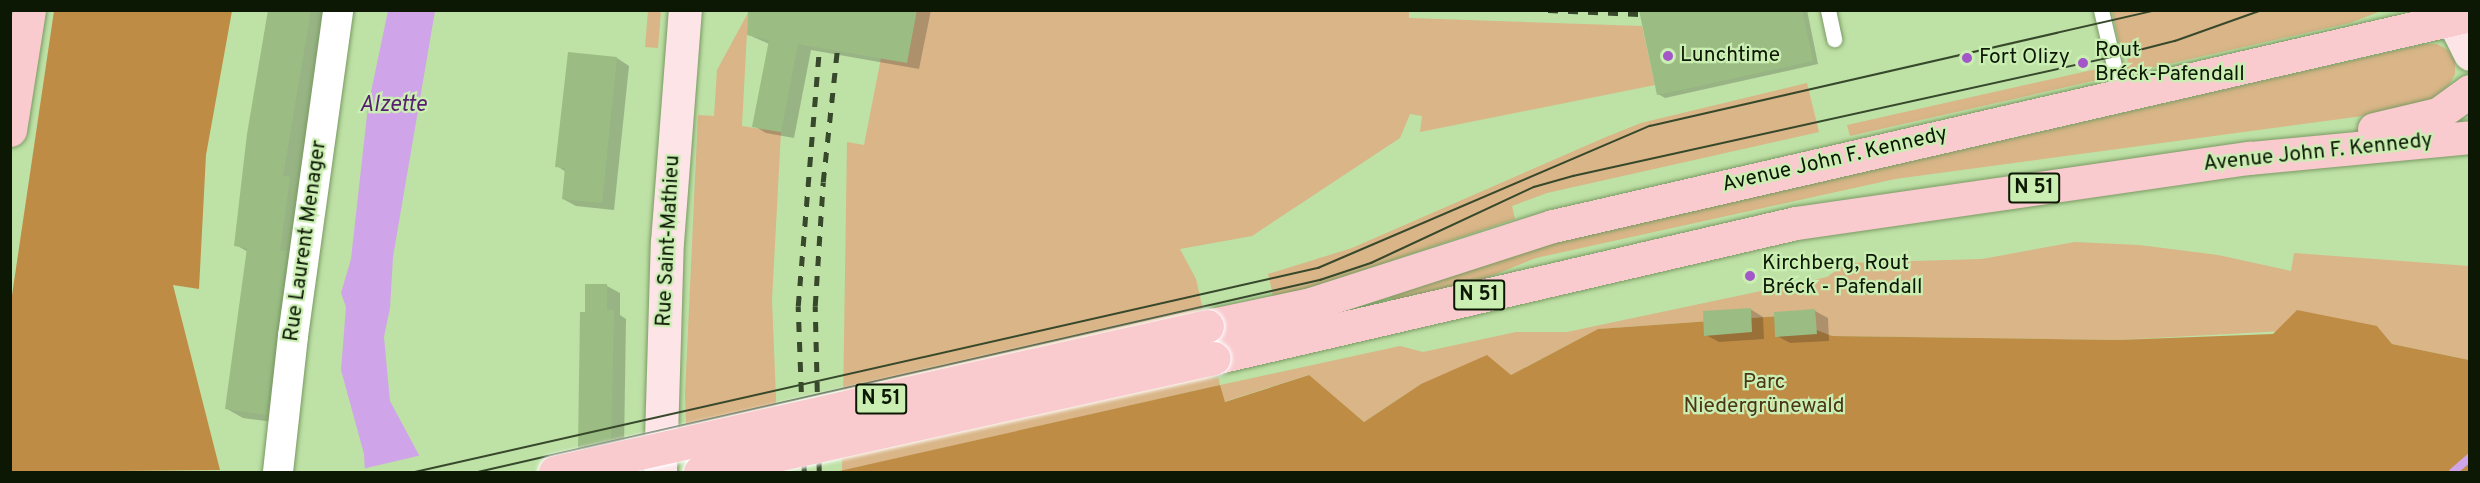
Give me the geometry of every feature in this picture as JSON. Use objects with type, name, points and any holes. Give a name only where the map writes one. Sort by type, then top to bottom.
[{"type":"main road","points":[[10,130],[29,10]]},
{"type":"main road","name":"Rue Saint-Mathieu","points":[[660,472],[667,242],[685,10]]},
{"type":"main road","points":[[2456,15],[2469,54]]},
{"type":"main road","name":"Avenue John F. Kennedy","points":[[555,472],[1311,304],[1553,226],[2456,15]]},
{"type":"main road","name":"N 51","points":[[2249,158],[2438,114],[2469,91]]},
{"type":"main road","name":"Avenue John F. Kennedy","points":[[699,472],[1214,357],[1744,232],[2249,158],[2469,137]]},
{"type":"street","name":"Rue Laurent Menager","points":[[278,472],[292,336],[338,10]]},
{"type":"lane","points":[[1828,10],[1834,39]]},
{"type":"lane","points":[[2101,10],[2121,95]]},
{"type":"shaded area","points":[[1409,10],[1409,18],[1642,26],[1655,85],[1420,132],[1422,116],[1410,114],[1400,138],[1252,236],[1180,249],[1196,279],[1220,385],[842,471],[847,142],[864,145],[881,58],[917,11]]},
{"type":"shaded area","points":[[648,11],[661,11],[658,48],[645,47]]},
{"type":"shaded area","points":[[2112,11],[2381,11],[2350,23],[1850,136],[1847,125],[2128,62],[2124,48],[2120,48]]},
{"type":"shaded area","points":[[748,13],[742,126],[781,132],[772,300],[779,472],[688,472],[685,395],[698,115],[714,116],[717,70]]},
{"type":"shaded area","points":[[2424,44],[2437,44],[2448,50],[2455,61],[2455,74],[2449,85],[2432,99],[2385,113],[1895,179],[1536,258],[1469,285],[1394,302],[1390,297],[1391,290],[1493,257]]},
{"type":"shaded area","points":[[1807,83],[1819,132],[1547,193],[1512,206],[1515,219],[1274,300],[1268,274],[1352,248],[1641,123]]},
{"type":"shaded area","points":[[2075,242],[2139,245],[2218,255],[2291,271],[2294,253],[2469,266],[2469,360],[2392,344],[2377,326],[2117,340],[1831,336],[1780,316],[1598,329],[1511,375],[1421,384],[1364,422],[1308,375],[1224,402],[1220,385],[1400,346],[1423,352],[1516,332],[1567,332],[1827,277],[1847,263],[1982,259]]},
{"type":"green space","points":[[54,11],[232,11],[206,155],[199,289],[173,285],[220,470],[11,472],[11,302]]},
{"type":"green space","name":"Parc Niedergrünewald","points":[[2297,310],[2377,326],[2392,344],[2469,360],[2469,472],[835,472],[1220,385],[1225,402],[1309,375],[1364,422],[1421,384],[1487,355],[1511,375],[1598,329],[1780,316],[1832,336],[2117,340],[2273,334]]},
{"type":"water","name":"Alzette","points":[[388,11],[435,11],[393,257],[390,308],[384,337],[390,401],[420,457],[365,472],[364,454],[341,370],[346,307],[341,293],[351,259],[368,106]]},
{"type":"pier","points":[[422,455],[428,472],[362,472],[362,469]]},
{"type":"building","points":[[268,10],[311,10],[283,176],[290,177],[280,250],[287,251],[266,415],[225,409],[247,248],[234,246],[247,134]]},
{"type":"building","points":[[748,10],[917,10],[907,63],[798,44],[781,132],[752,127],[769,40],[747,35]]},
{"type":"building","points":[[1639,10],[1802,10],[1813,61],[1657,95]]},
{"type":"building","points":[[568,52],[617,57],[602,203],[562,199],[565,168],[555,167]]},
{"type":"building","points":[[585,284],[607,284],[607,310],[614,310],[611,440],[578,448],[580,312],[585,312]]},
{"type":"building","points":[[1751,308],[1752,332],[1704,336],[1703,311]]},
{"type":"building","points":[[1815,309],[1817,334],[1775,337],[1774,312]]},
{"type":"waterway","points":[[2453,472],[2470,457]]},
{"type":"tram line","points":[[415,472],[1318,268],[1650,126],[2157,10]]},
{"type":"tram line","points":[[478,472],[1320,280],[1371,263],[1534,187],[1573,176],[2112,57],[2175,41],[2262,10]]},
{"type":"railway","points":[[1548,10],[1639,14]]},
{"type":"railway","points":[[804,472],[798,306],[819,48]]},
{"type":"railway","points":[[819,472],[815,306],[823,182],[837,51]]},
{"type":"place","name":"Lunchtime","points":[[1668,56]]},
{"type":"place","name":"Fort Olizy","points":[[1967,58]]},
{"type":"place","name":"Rout Bréck-Pafendall","points":[[2083,63]]},
{"type":"place","name":"Kirchberg, Rout Bréck - Pafendall","points":[[1750,276]]}]
